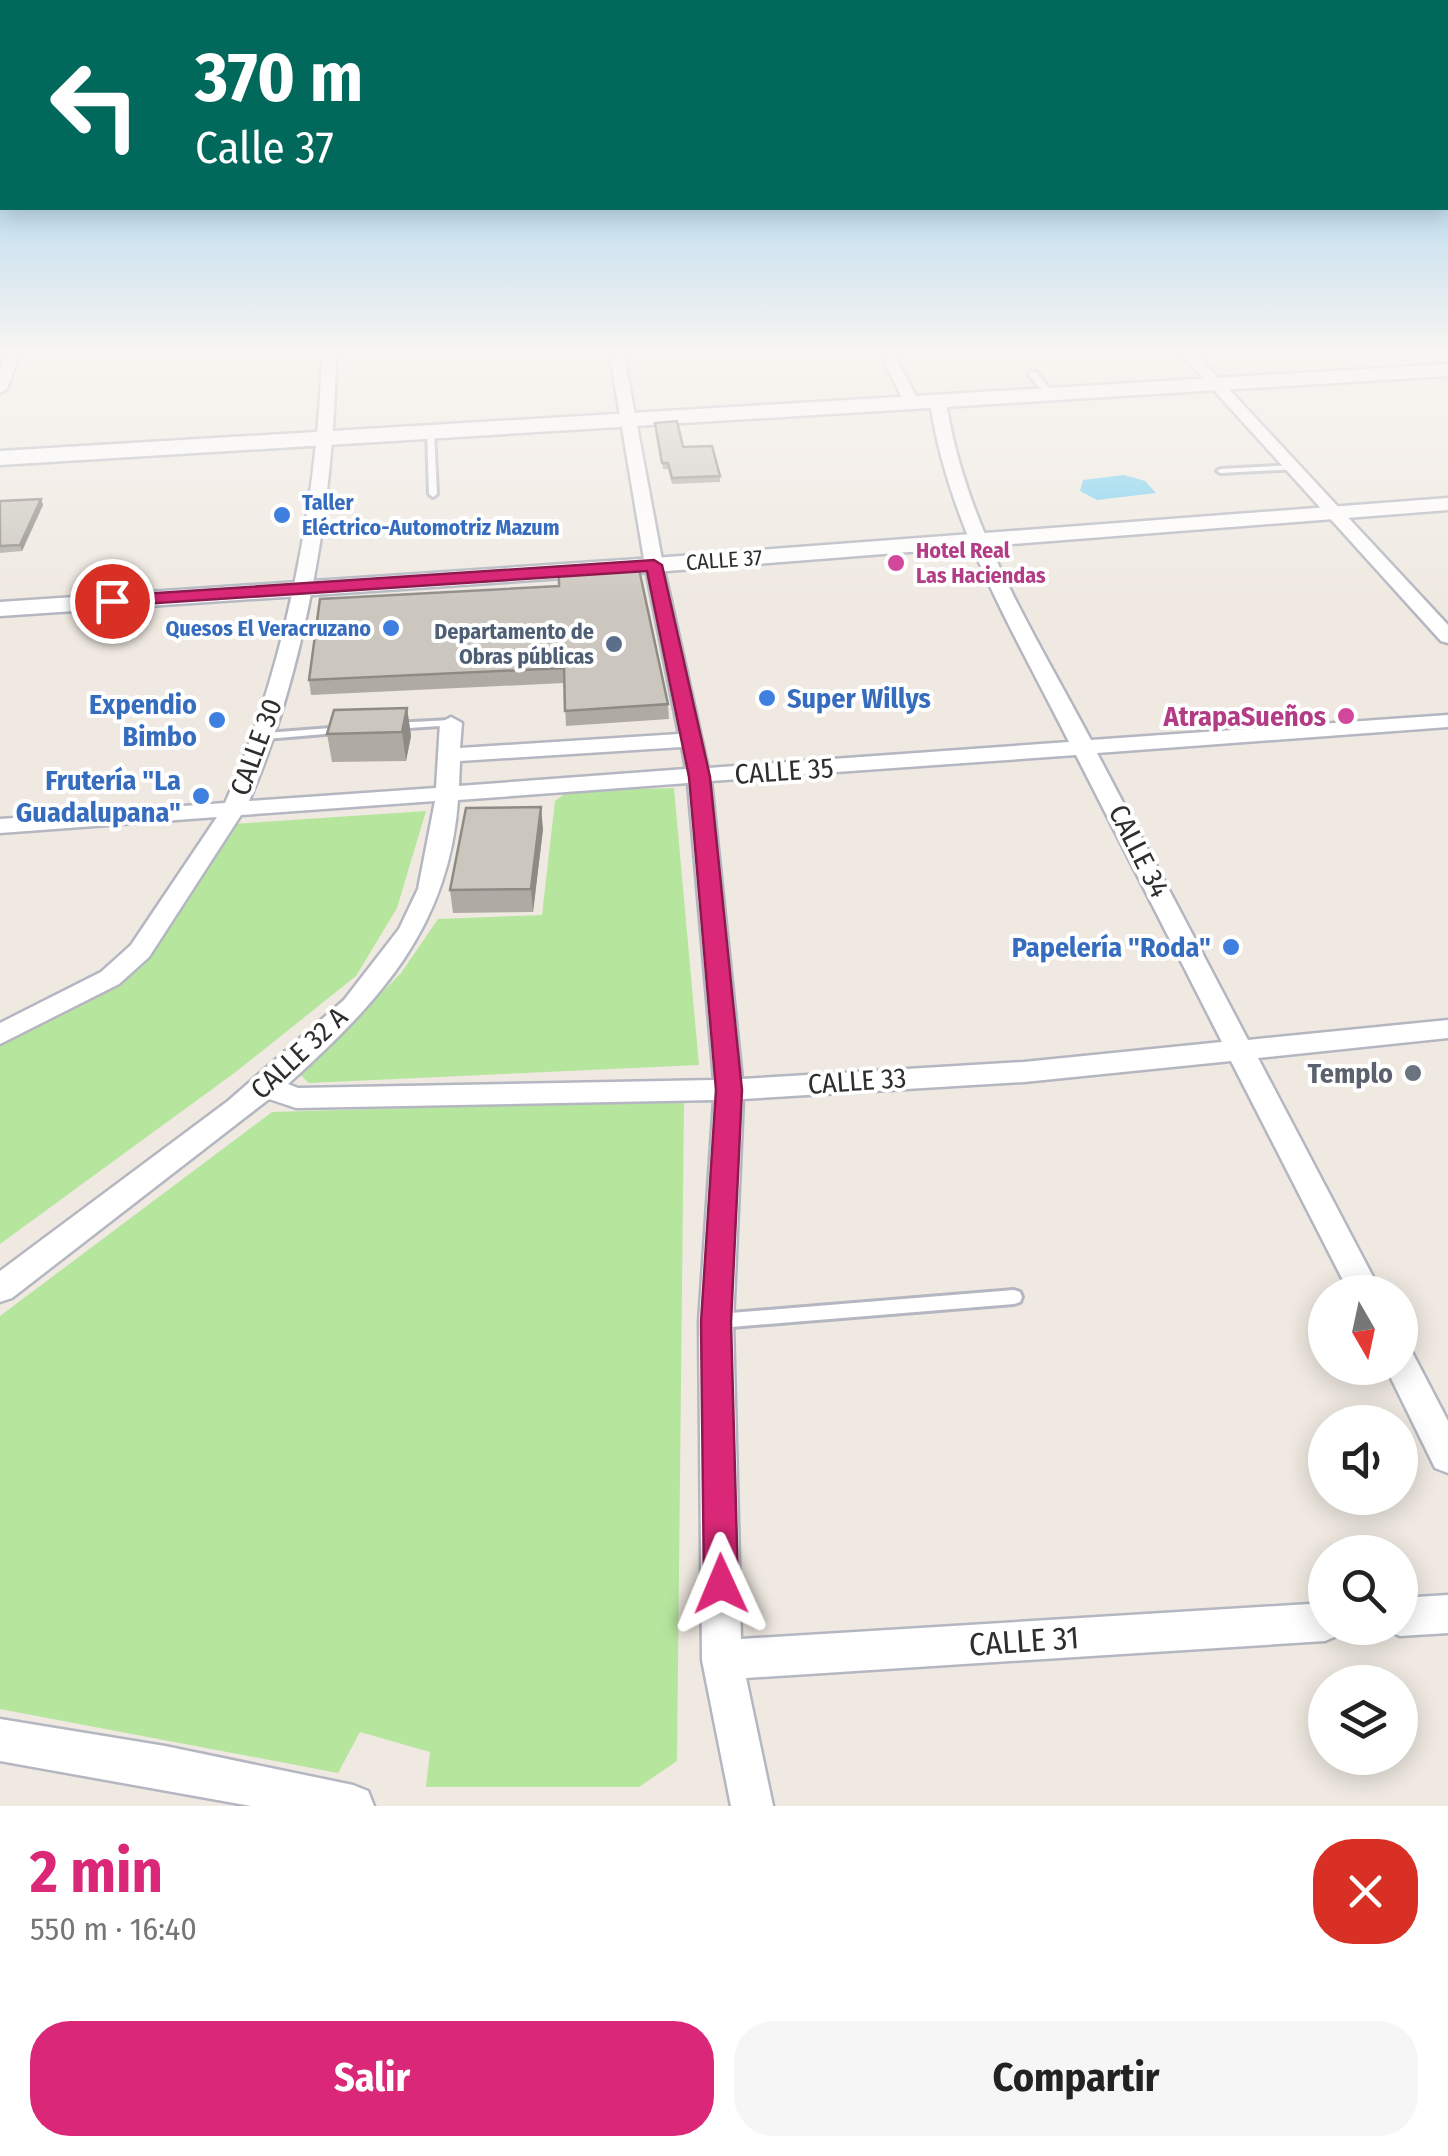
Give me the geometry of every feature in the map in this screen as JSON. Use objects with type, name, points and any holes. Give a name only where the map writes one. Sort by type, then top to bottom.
[{"type":"main road","points":[[0,458],[290,440]]},
{"type":"street","name":"CALLE 30","points":[[0,1036],[110,978],[140,951],[234,807],[266,736],[327,440]]},
{"type":"street","points":[[632,440],[654,565],[699,777],[729,1090],[716,1322],[722,1660],[752,1806]]},
{"type":"street","name":"CALLE 34","points":[[944,440],[976,540],[1355,1275]]},
{"type":"street","points":[[1270,440],[1448,637]]},
{"type":"street","name":"CALLE 37","points":[[0,609],[654,565],[1448,504]]},
{"type":"street","name":"CALLE 35","points":[[0,826],[1448,721]]},
{"type":"street","name":"CALLE 32 A","points":[[0,1289],[267,1087],[381,974],[409,938],[430,888],[447,792],[451,723]]},
{"type":"street","points":[[448,755],[691,740]]},
{"type":"street","name":"CALLE 33","points":[[267,1087],[296,1098],[729,1090],[1024,1072],[1448,1030]]},
{"type":"street","points":[[1412,1385],[1448,1457]]},
{"type":"street","points":[[1418,1616],[1448,1614]]},
{"type":"street","name":"CALLE 31","points":[[722,1660],[1308,1623]]},
{"type":"street","points":[[0,1740],[165,1767],[352,1806]]},
{"type":"lane","points":[[431,440],[434,494]]},
{"type":"lane","points":[[1221,470],[1294,467]]},
{"type":"lane","points":[[375,727],[451,723]]},
{"type":"lane","points":[[266,736],[357,729]]},
{"type":"lane","points":[[716,1322],[1014,1297]]},
{"type":"green space","points":[[674,788],[699,1065],[309,1083],[295,1070],[354,1021],[401,973],[438,919],[542,915],[555,801],[568,791]]},
{"type":"green space","points":[[426,811],[397,908],[356,976],[237,1071],[0,1244],[0,1042],[112,985],[154,952],[233,824]]},
{"type":"green space","points":[[684,1100],[677,1761],[639,1787],[426,1787],[430,1752],[360,1732],[338,1773],[0,1709],[0,1316],[272,1112]]},
{"type":"water","points":[[1124,475],[1145,481],[1156,493],[1097,500],[1080,491],[1083,480]]},
{"type":"building","points":[[658,440],[681,440],[683,447],[712,446],[720,476],[672,478],[668,463],[662,463]]},
{"type":"building","points":[[41,499],[20,545],[0,546],[0,501]]},
{"type":"building","points":[[639,569],[668,704],[565,711],[564,668],[309,680],[320,599],[559,586],[559,571]]},
{"type":"building","points":[[407,708],[402,732],[327,734],[334,710]]},
{"type":"building","points":[[541,807],[531,889],[450,890],[466,808]]},
{"type":"place","name":"Taller Eléctrico-Automotriz Mazum","points":[[282,515]]},
{"type":"place","name":"Hotel Real Las Haciendas","points":[[896,563]]},
{"type":"place","name":"Quesos El Veracruzano","points":[[391,628]]},
{"type":"place","name":"Departamento de Obras públicas","points":[[614,644]]},
{"type":"place","name":"Super Willys","points":[[767,698]]},
{"type":"place","name":"AtrapaSueños","points":[[1346,716]]},
{"type":"place","name":"Expendio Bimbo","points":[[217,720]]},
{"type":"place","name":"Frutería \"La Guadalupana\"","points":[[201,796]]},
{"type":"place","name":"Papelería \"Roda\"","points":[[1231,947]]},
{"type":"place","name":"Templo","points":[[1413,1073]]},
{"type":"route","points":[[112,601],[654,565],[699,777],[729,1090],[716,1322],[721,1584]]}]
